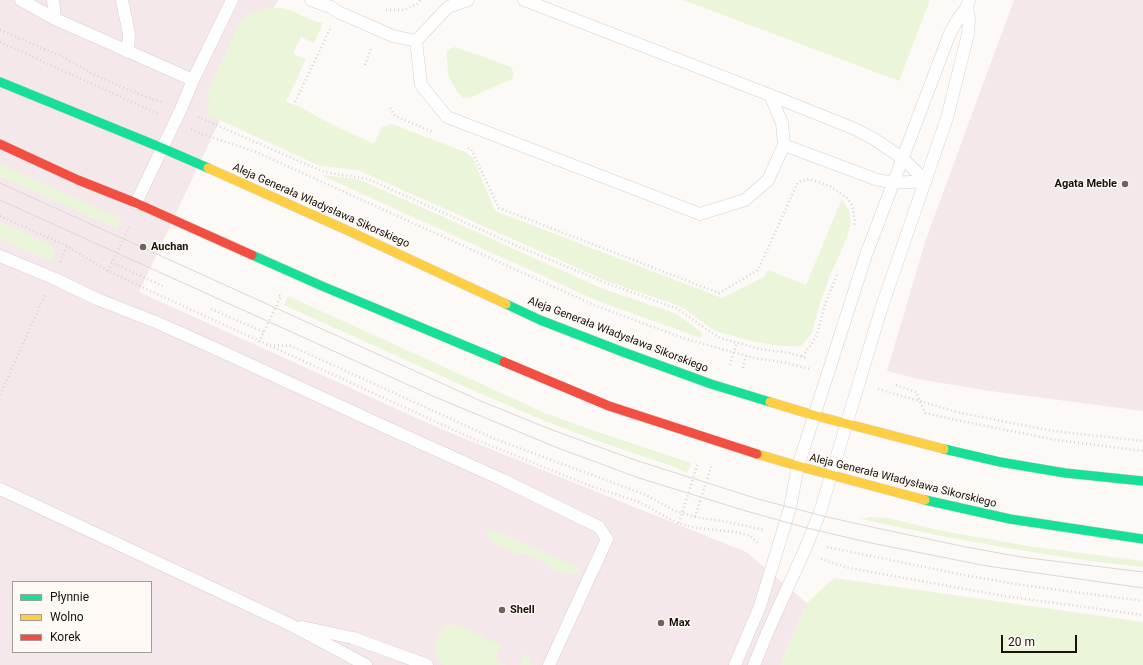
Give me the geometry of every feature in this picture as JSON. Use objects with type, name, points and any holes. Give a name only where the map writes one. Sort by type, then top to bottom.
[{"type":"main road","name":"Aleja Generała Władysława Sikorskiego","points":[[0,82],[162,148],[351,232],[540,320],[711,384],[846,424],[1000,462],[1065,473],[1143,481]]},
{"type":"main road","name":"Aleja Generała Władysława Sikorskiego","points":[[0,144],[78,180],[136,203],[322,286],[609,406],[706,438],[831,476],[924,500],[1010,519],[1143,538]]},
{"type":"lane","points":[[22,0],[56,19],[193,80]]},
{"type":"lane","points":[[54,0],[56,19]]},
{"type":"lane","points":[[122,0],[129,34],[128,52]]},
{"type":"lane","points":[[136,203],[232,0]]},
{"type":"lane","points":[[311,0],[393,36],[416,41]]},
{"type":"lane","points":[[468,0],[448,7],[416,41],[421,85],[447,117],[700,214],[745,200],[768,180],[784,145],[782,123],[770,95]]},
{"type":"lane","points":[[524,0],[855,129],[880,143],[902,158],[926,181]]},
{"type":"lane","points":[[735,665],[760,606],[790,508],[798,466],[861,269],[950,33],[968,4]]},
{"type":"lane","points":[[754,665],[820,512],[882,306],[947,118],[968,34],[968,4]]},
{"type":"lane","points":[[784,145],[875,179],[893,183],[926,181]]},
{"type":"lane","points":[[0,256],[53,278],[96,299],[158,323],[441,451],[599,527],[608,539],[549,665]]},
{"type":"lane","points":[[0,489],[289,624],[366,665]]},
{"type":"lane","points":[[289,624],[353,638],[427,665]]},
{"type":"path","points":[[380,9],[387,11],[404,10],[417,4],[420,0]]},
{"type":"path","points":[[295,102],[330,29],[337,32]]},
{"type":"path","points":[[0,30],[52,52],[99,77],[141,95],[181,109],[324,172],[368,179],[522,248],[606,283],[678,309],[720,338],[760,349],[807,358]]},
{"type":"path","points":[[0,42],[202,134],[256,152],[596,306],[686,339],[746,356],[798,365]]},
{"type":"path","points":[[364,46],[371,49],[365,65]]},
{"type":"path","points":[[390,108],[395,116],[439,135]]},
{"type":"path","points":[[464,146],[471,149],[499,208],[719,294],[758,270],[798,182],[809,179],[830,186],[846,198],[852,205],[855,221],[853,234]]},
{"type":"path","points":[[0,216],[67,246],[108,271],[259,342],[467,436],[588,485],[638,502],[679,523],[697,528],[735,532],[751,536],[756,542],[764,544]]},
{"type":"path","points":[[108,271],[129,226],[134,229]]},
{"type":"path","points":[[0,395],[67,246]]},
{"type":"path","points":[[111,262],[164,287]]},
{"type":"path","points":[[802,356],[811,346],[818,334],[825,304],[840,268]]},
{"type":"path","points":[[259,342],[281,296],[277,294]]},
{"type":"path","points":[[211,309],[264,332]]},
{"type":"path","points":[[730,366],[737,342]]},
{"type":"path","points":[[266,345],[291,346],[495,439],[646,495],[670,509],[706,520],[724,521],[764,530]]},
{"type":"path","points":[[742,368],[746,356]]},
{"type":"path","points":[[896,385],[916,392],[925,413],[1056,440],[1143,452]]},
{"type":"path","points":[[901,396],[961,413],[1053,431],[1143,441]]},
{"type":"path","points":[[679,523],[698,463]]},
{"type":"path","points":[[695,517],[711,468]]},
{"type":"path","points":[[823,546],[969,576],[1143,601]]},
{"type":"path","points":[[816,558],[849,568],[1004,596],[1143,616]]},
{"type":"shaded area","points":[[0,0],[278,0],[139,292],[441,429],[746,552],[807,603],[780,665],[0,665]]},
{"type":"shaded area","points":[[1014,0],[1143,0],[1143,411],[990,391],[918,379],[887,371],[926,239]]},
{"type":"green space","points":[[683,0],[930,0],[899,81]]},
{"type":"green space","points":[[266,8],[281,8],[290,10],[314,21],[323,23],[314,43],[301,37],[293,54],[306,59],[286,102],[298,106],[333,125],[374,144],[382,127],[392,124],[465,152],[473,158],[495,211],[722,298],[764,277],[768,270],[806,285],[842,199],[849,211],[851,222],[848,235],[820,303],[812,333],[801,346],[782,346],[756,342],[715,331],[685,309],[674,304],[609,282],[358,170],[320,166],[209,115],[206,111],[211,101],[205,98],[239,23],[247,15]]},
{"type":"green space","points":[[455,47],[511,67],[514,74],[512,79],[469,98],[463,98],[457,92],[449,77],[446,53]]},
{"type":"green space","points":[[0,164],[119,218],[121,221],[117,230],[0,176]]},
{"type":"green space","points":[[323,176],[363,181],[603,289],[674,313],[702,333],[701,338],[598,301]]},
{"type":"green space","points":[[0,222],[53,246],[55,252],[51,262],[0,239]]},
{"type":"green space","points":[[288,296],[547,414],[691,463],[687,473],[678,468],[595,440],[545,421],[477,392],[284,305]]},
{"type":"green space","points":[[870,517],[887,518],[937,530],[1034,547],[1143,561],[1143,567],[1090,561],[1007,548],[861,519]]},
{"type":"green space","points":[[488,528],[581,569],[579,573],[567,574],[550,568],[551,565],[524,553],[519,555],[492,542],[487,533]]},
{"type":"green space","points":[[834,578],[1143,622],[1143,665],[780,665],[807,603]]},
{"type":"green space","points":[[456,624],[502,646],[495,659],[507,665],[444,665],[437,658],[434,647],[442,629],[449,625]]},
{"type":"green space","points":[[524,654],[529,658],[533,665],[519,665]]},
{"type":"tram line","points":[[0,183],[481,401],[547,428],[635,460],[758,499],[881,529],[1021,557],[1143,572]]},
{"type":"tram line","points":[[0,200],[435,397],[558,448],[639,478],[746,511],[807,528],[871,543],[987,566],[1143,588]]},
{"type":"traffic: fast","points":[[0,82],[208,168]]},
{"type":"traffic: fast","points":[[252,255],[504,362]]},
{"type":"traffic: fast","points":[[506,304],[540,320],[623,352],[711,384],[770,402]]},
{"type":"traffic: fast","points":[[944,449],[1000,462],[1065,473],[1143,481]]},
{"type":"traffic: fast","points":[[925,500],[1010,519],[1143,539]]},
{"type":"traffic: slow","points":[[208,168],[506,304]]},
{"type":"traffic: slow","points":[[770,402],[813,415],[944,449]]},
{"type":"traffic: slow","points":[[757,454],[925,500]]},
{"type":"traffic: jam","points":[[0,144],[78,180],[136,203],[252,255]]},
{"type":"traffic: jam","points":[[504,362],[609,406],[757,454]]},
{"type":"place","name":"Agata Meble","points":[[1125,184]]},
{"type":"place","name":"Auchan","points":[[143,247]]},
{"type":"place","name":"Shell","points":[[502,610]]},
{"type":"place","name":"Max","points":[[661,623]]}]
